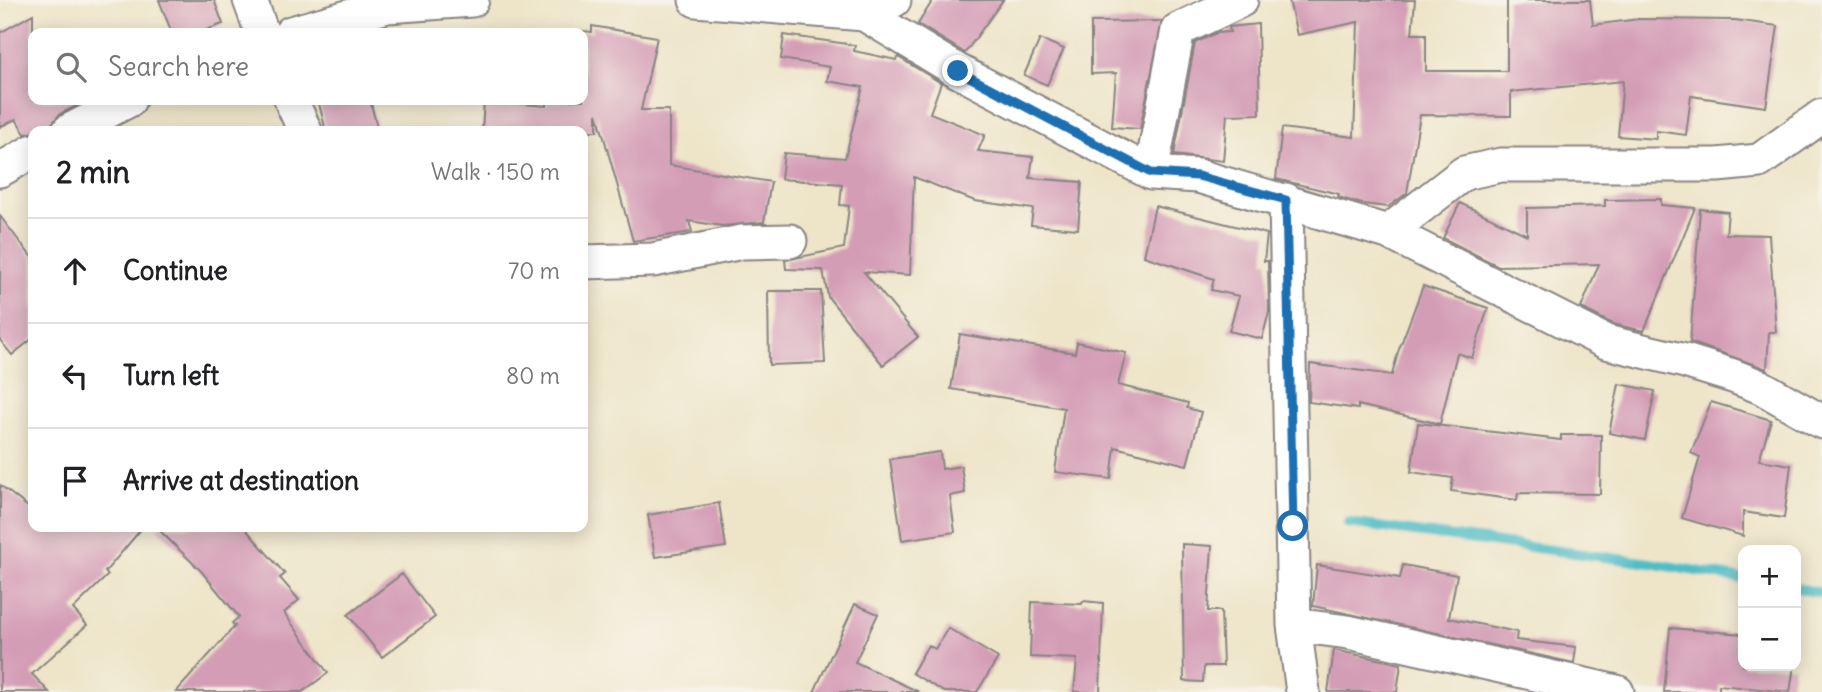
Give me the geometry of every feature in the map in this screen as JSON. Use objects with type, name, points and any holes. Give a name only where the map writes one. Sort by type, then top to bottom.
[{"type":"street","points":[[250,0],[260,28]]},
{"type":"street","points":[[309,28],[387,6],[472,0]]},
{"type":"street","points":[[696,0],[782,5],[864,14],[958,71],[1151,173],[1198,176],[1388,232],[1606,342],[1733,376],[1761,387],[1822,422]]},
{"type":"street","points":[[864,14],[894,0]]},
{"type":"street","points":[[1151,173],[1178,30],[1241,0]]},
{"type":"street","points":[[79,126],[119,105]]},
{"type":"street","points":[[293,105],[303,126]]},
{"type":"street","points":[[1388,232],[1464,173],[1501,165],[1717,165],[1759,161],[1822,116]]},
{"type":"street","points":[[0,170],[28,154]]},
{"type":"street","points":[[1286,200],[1294,625],[1303,692]]},
{"type":"street","points":[[588,262],[653,260],[742,242],[790,241]]},
{"type":"street","points":[[1294,625],[1348,632],[1616,692]]},
{"type":"building","points":[[159,0],[214,0],[223,24],[212,28],[170,28]]},
{"type":"building","points":[[933,0],[1003,0],[965,53],[918,24]]},
{"type":"building","points":[[1289,0],[1415,0],[1412,34],[1426,34],[1426,71],[1507,71],[1507,0],[1590,0],[1593,25],[1639,19],[1735,20],[1778,26],[1766,107],[1691,96],[1686,135],[1656,131],[1656,139],[1618,136],[1623,81],[1511,92],[1511,116],[1420,115],[1407,193],[1388,207],[1362,204],[1338,197],[1339,194],[1276,179],[1282,128],[1354,137],[1358,22],[1297,35]]},
{"type":"building","points":[[33,14],[33,28],[28,28],[28,105],[78,105],[60,114],[49,126],[28,126],[28,133],[25,134],[16,119],[0,127],[0,33]]},
{"type":"building","points":[[1162,21],[1140,129],[1112,127],[1116,73],[1091,74],[1091,22]]},
{"type":"building","points":[[1258,24],[1260,114],[1227,115],[1223,161],[1174,155],[1195,43],[1216,33],[1230,32],[1229,27]]},
{"type":"building","points":[[592,26],[657,37],[641,110],[669,110],[669,165],[771,182],[764,222],[722,226],[689,221],[692,232],[633,241],[597,113],[597,131],[588,131],[588,126],[482,126],[484,105],[588,105],[588,32],[592,32]]},
{"type":"building","points":[[784,35],[855,45],[854,51],[896,60],[898,57],[941,83],[930,113],[985,135],[978,151],[1033,157],[1030,178],[1082,182],[1078,229],[1031,225],[1033,209],[975,201],[914,177],[910,275],[864,272],[918,337],[883,365],[828,297],[823,270],[786,269],[785,260],[844,248],[849,206],[840,205],[842,184],[781,179],[784,153],[845,158],[863,87],[827,81],[830,67],[781,59]]},
{"type":"building","points":[[1040,39],[1064,49],[1047,85],[1024,75]]},
{"type":"building","points":[[319,105],[371,105],[377,126],[325,126]]},
{"type":"building","points":[[1661,199],[1661,205],[1695,208],[1644,331],[1613,324],[1581,308],[1599,264],[1498,266],[1443,238],[1460,203],[1527,235],[1527,208],[1605,206],[1605,200]]},
{"type":"building","points":[[1155,206],[1267,234],[1264,261],[1268,261],[1269,312],[1262,339],[1229,331],[1239,296],[1211,290],[1214,279],[1144,256]]},
{"type":"building","points":[[1700,209],[1728,212],[1726,234],[1769,235],[1776,332],[1769,332],[1767,369],[1690,342]]},
{"type":"building","points":[[0,216],[28,252],[28,342],[12,355],[0,340]]},
{"type":"building","points":[[1423,286],[1488,308],[1472,358],[1457,353],[1440,424],[1358,405],[1358,409],[1309,402],[1310,364],[1392,375]]},
{"type":"building","points":[[768,291],[821,291],[825,363],[769,365]]},
{"type":"building","points":[[960,334],[1075,353],[1077,342],[1126,353],[1118,385],[1188,403],[1187,408],[1201,412],[1187,465],[1115,447],[1111,479],[1055,472],[1064,408],[951,389]]},
{"type":"building","points":[[1619,384],[1655,391],[1645,440],[1609,433]]},
{"type":"building","points":[[1711,402],[1771,420],[1759,460],[1791,465],[1784,518],[1743,512],[1743,536],[1682,518],[1700,457],[1691,453]]},
{"type":"building","points":[[1418,423],[1561,440],[1561,435],[1601,435],[1600,494],[1518,493],[1517,500],[1451,491],[1453,478],[1411,472]]},
{"type":"building","points":[[940,452],[942,469],[961,466],[965,493],[950,496],[955,532],[902,540],[890,459]]},
{"type":"building","points":[[0,485],[28,507],[28,532],[139,532],[105,572],[108,575],[73,609],[87,625],[32,674],[49,692],[0,692]]},
{"type":"building","points":[[719,503],[726,547],[655,557],[648,515]]},
{"type":"building","points":[[161,532],[248,532],[285,574],[280,578],[299,600],[284,613],[328,673],[302,692],[176,692],[235,626],[232,623],[239,617],[201,571]]},
{"type":"building","points":[[1182,544],[1212,546],[1208,611],[1221,611],[1223,666],[1204,666],[1203,682],[1184,681]]},
{"type":"building","points":[[1317,565],[1400,578],[1403,565],[1457,575],[1449,618],[1517,632],[1516,640],[1576,647],[1574,663],[1313,606]]},
{"type":"building","points":[[402,574],[435,617],[382,657],[348,615]]},
{"type":"building","points":[[1083,601],[1103,603],[1100,692],[1074,692],[1077,659],[1030,657],[1032,602],[1082,604]]},
{"type":"building","points":[[855,604],[878,614],[855,662],[919,692],[814,692]]},
{"type":"building","points":[[948,628],[998,658],[977,692],[944,692],[912,673],[928,645],[935,649]]},
{"type":"building","points":[[1670,628],[1738,634],[1738,671],[1793,671],[1790,692],[1719,685],[1719,692],[1664,692]]},
{"type":"building","points":[[1334,650],[1401,664],[1397,692],[1328,692]]},
{"type":"waterway","points":[[1348,523],[1650,563],[1738,578]]},
{"type":"waterway","points":[[1801,589],[1822,593]]},
{"type":"route","points":[[958,71],[1151,173],[1198,176],[1286,200],[1293,526]]}]
